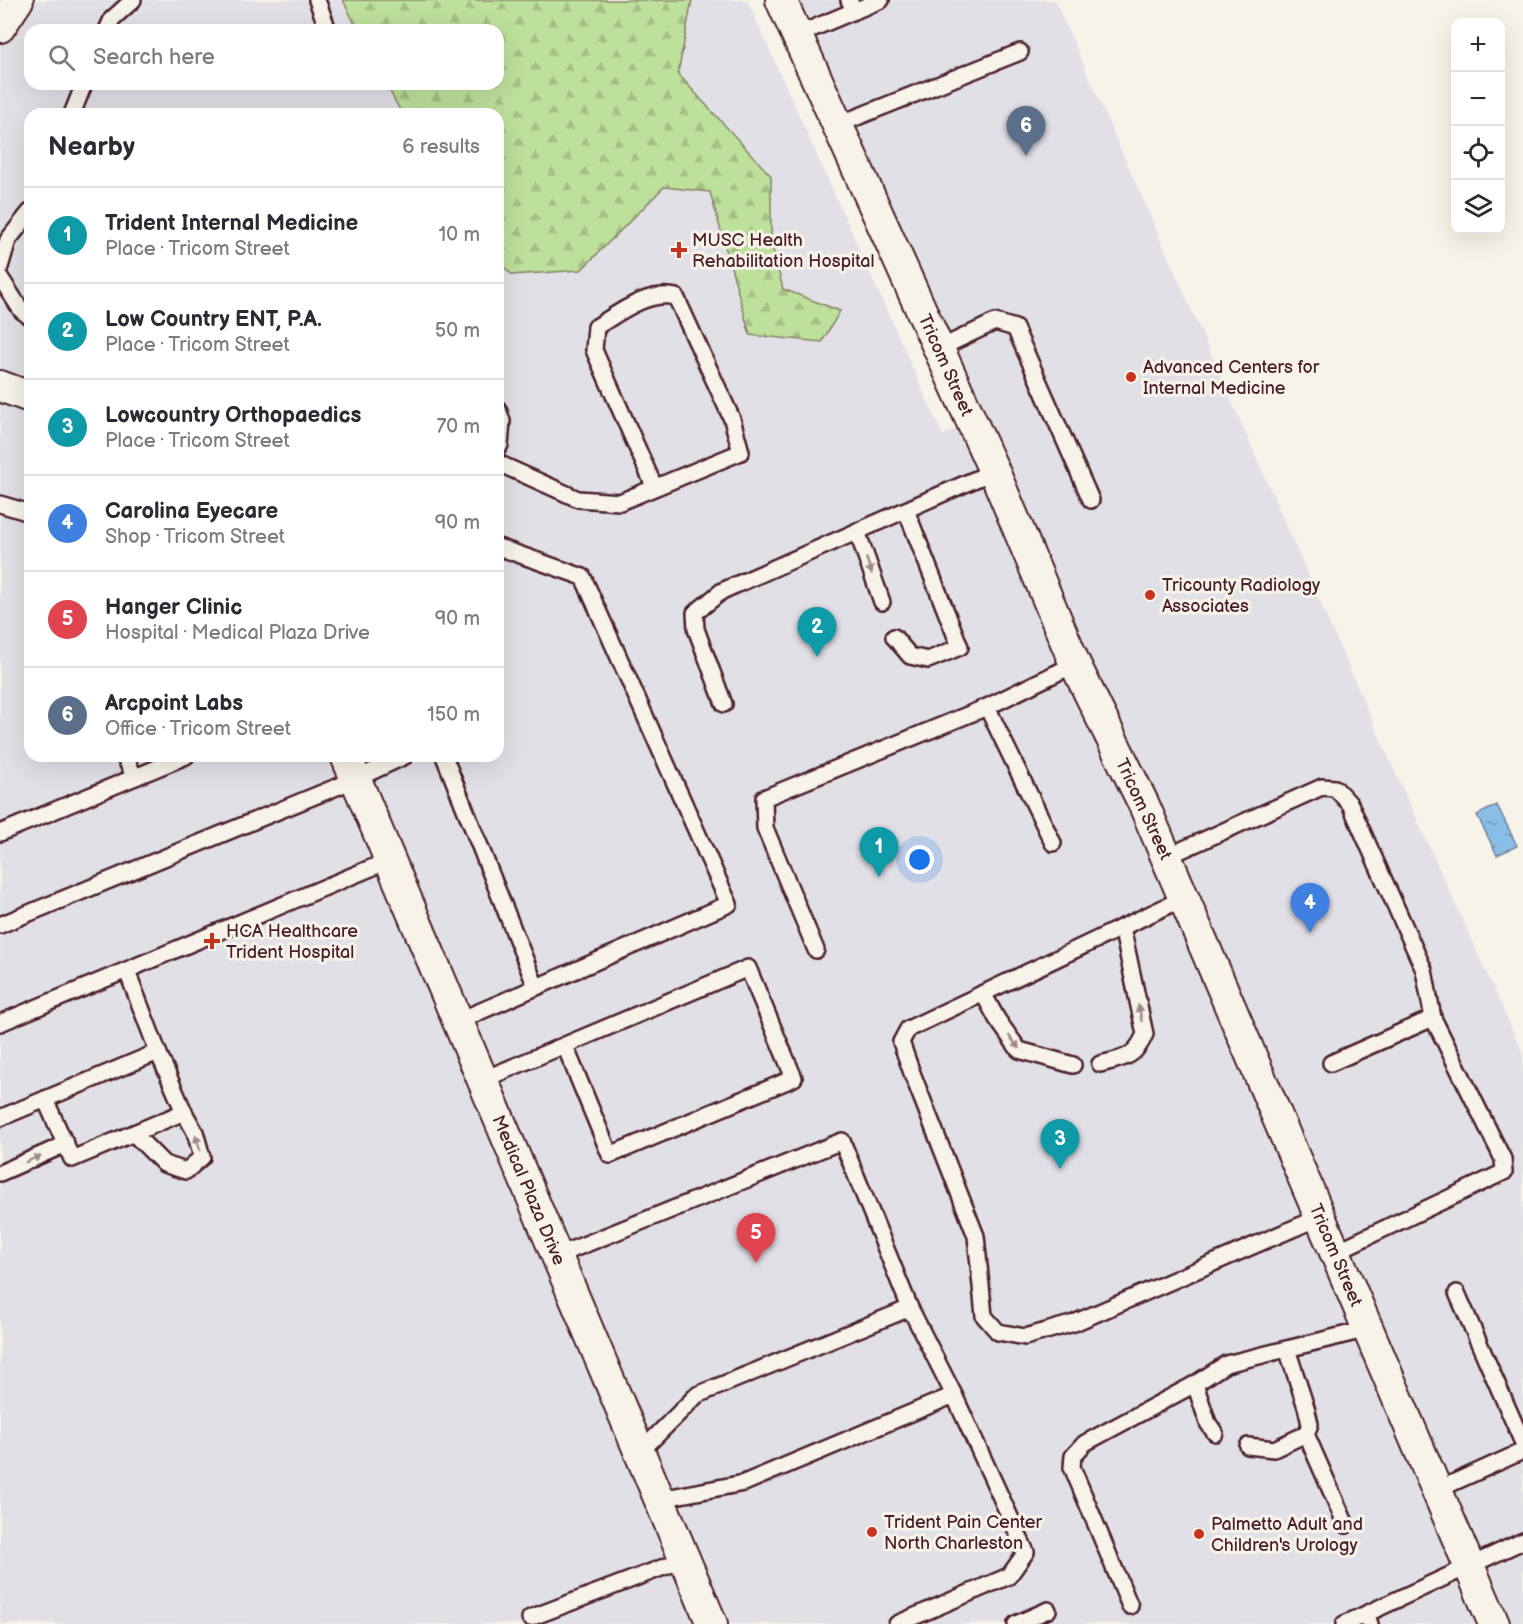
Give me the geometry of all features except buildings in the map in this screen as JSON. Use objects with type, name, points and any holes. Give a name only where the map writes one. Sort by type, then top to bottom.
[{"type":"street","points":[[0,27],[18,0]]},
{"type":"street","name":"Tricom Street","points":[[781,0],[994,471],[1075,664],[1144,805],[1494,1624]]},
{"type":"street","points":[[0,386],[24,396]]},
{"type":"street","name":"Medical Plaza Drive","points":[[351,767],[712,1624]]},
{"type":"lane","points":[[110,24],[112,19],[134,0]]},
{"type":"lane","points":[[317,0],[326,24]]},
{"type":"lane","points":[[797,36],[851,5],[881,0]]},
{"type":"lane","points":[[837,125],[1020,52]]},
{"type":"lane","points":[[74,108],[82,90]]},
{"type":"lane","points":[[0,267],[8,240],[24,220]]},
{"type":"lane","points":[[0,277],[24,312]]},
{"type":"lane","points":[[504,466],[578,499],[620,502],[654,486],[741,452],[732,419],[676,297],[667,295],[654,296],[596,327],[594,350],[654,486]]},
{"type":"lane","points":[[938,349],[995,322],[1015,328],[1091,500]]},
{"type":"lane","points":[[724,704],[696,629],[695,613],[722,591],[994,471]]},
{"type":"lane","points":[[0,504],[24,511]]},
{"type":"lane","points":[[894,637],[910,656],[928,660],[960,647],[906,510]]},
{"type":"lane","points":[[857,531],[882,602]]},
{"type":"lane","points":[[458,1021],[729,904],[583,577],[504,549]]},
{"type":"lane","points":[[816,950],[765,828],[764,798],[987,707],[1075,664]]},
{"type":"lane","points":[[987,707],[1053,843]]},
{"type":"lane","points":[[127,762],[135,777]]},
{"type":"lane","points":[[0,833],[171,762]]},
{"type":"lane","points":[[0,925],[351,767],[376,762]]},
{"type":"lane","points":[[446,762],[536,987]]},
{"type":"lane","points":[[1166,857],[1322,787],[1335,788],[1350,804],[1424,970],[1433,1018],[1503,1159],[1504,1172],[1335,1252]]},
{"type":"lane","points":[[0,1023],[390,860]]},
{"type":"lane","points":[[1184,898],[908,1029],[901,1042],[976,1236],[984,1316],[998,1332],[1025,1337],[1074,1323],[1320,1216]]},
{"type":"lane","points":[[1100,1064],[1130,1056],[1140,1046],[1145,1034],[1122,927]]},
{"type":"lane","points":[[482,1080],[748,968],[794,1078],[610,1155],[565,1046]]},
{"type":"lane","points":[[127,971],[158,1052],[195,1132],[202,1157],[186,1171],[164,1164],[134,1134]]},
{"type":"lane","points":[[983,993],[997,1019],[1019,1050],[1072,1065]]},
{"type":"lane","points":[[1331,1063],[1433,1018]]},
{"type":"lane","points":[[0,1118],[158,1052]]},
{"type":"lane","points":[[45,1100],[72,1159],[184,1112]]},
{"type":"lane","points":[[556,1256],[842,1141],[910,1308],[954,1395],[1026,1552],[1009,1576],[897,1624]]},
{"type":"lane","points":[[0,1173],[66,1144]]},
{"type":"lane","points":[[1457,1293],[1523,1443]]},
{"type":"lane","points":[[640,1452],[697,1395],[910,1308]]},
{"type":"lane","points":[[1130,1606],[1072,1467],[1073,1456],[1085,1443],[1226,1364],[1368,1329]]},
{"type":"lane","points":[[1248,1446],[1274,1449],[1306,1434],[1310,1424],[1287,1349]]},
{"type":"lane","points":[[1195,1383],[1211,1428]]},
{"type":"lane","points":[[660,1499],[744,1484],[954,1395]]},
{"type":"lane","points":[[1306,1434],[1346,1525]]},
{"type":"lane","points":[[1437,1490],[1523,1451]]},
{"type":"lane","points":[[1344,1624],[1368,1619],[1469,1566],[1523,1541]]},
{"type":"lane","points":[[530,1618],[685,1559]]},
{"type":"lane","points":[[1016,1624],[1048,1610]]},
{"type":"shaded area","points":[[18,0],[747,0],[943,435],[971,422],[781,0],[1055,0],[1383,745],[1523,1053],[1523,1624],[0,1624],[0,27]]},
{"type":"green space","points":[[343,0],[692,0],[678,74],[771,176],[771,241],[783,289],[840,311],[822,342],[750,335],[710,192],[664,187],[581,270],[512,275],[504,267],[504,108],[399,108],[389,90],[504,90],[504,24],[355,24]]},
{"type":"water","points":[[1497,805],[1517,846],[1497,855],[1477,815]]},
{"type":"place","name":"Arcpoint Labs","points":[[1026,156]]},
{"type":"place","name":"MUSC Health Rehabilitation Hospital","points":[[679,250]]},
{"type":"place","name":"Advanced Centers for Internal Medicine","points":[[1131,377]]},
{"type":"place","name":"Tricounty Radiology Associates","points":[[1150,595]]},
{"type":"place","name":"Low Country ENT, P.A.","points":[[817,657]]},
{"type":"place","name":"Trident Internal Medicine","points":[[879,877]]},
{"type":"place","name":"Carolina Eyecare","points":[[1310,933]]},
{"type":"place","name":"HCA Healthcare Trident Hospital","points":[[212,941]]},
{"type":"place","name":"Lowcountry Orthopaedics","points":[[1060,1169]]},
{"type":"place","name":"Hanger Clinic","points":[[756,1263]]},
{"type":"place","name":"Trident Pain Center North Charleston","points":[[872,1532]]},
{"type":"place","name":"Palmetto Adult and Children's Urology","points":[[1199,1534]]}]
